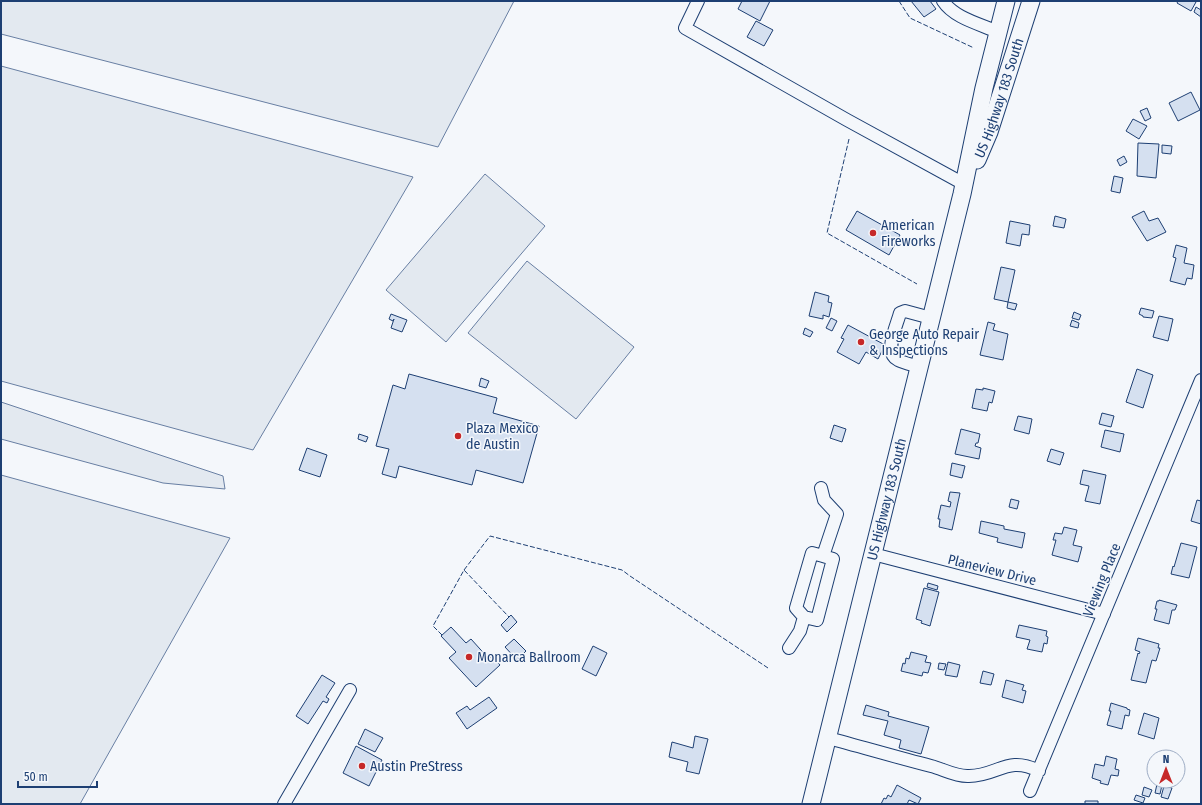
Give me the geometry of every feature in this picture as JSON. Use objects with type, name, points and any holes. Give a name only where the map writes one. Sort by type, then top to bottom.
[{"type":"highway","name":"US Highway 183 South","points":[[811,804],[920,367],[963,189],[984,88],[1006,1]]},
{"type":"highway","name":"US Highway 183 South","points":[[963,189],[989,132],[1031,1]]},
{"type":"street","points":[[698,1],[685,28],[847,120],[963,189]]},
{"type":"street","points":[[943,1],[949,9],[956,14],[998,32]]},
{"type":"street","points":[[920,367],[896,360],[891,354],[890,346],[900,313],[906,311],[931,318]]},
{"type":"street","name":"Viewing Place","points":[[1030,791],[1201,380]]},
{"type":"street","points":[[821,488],[824,500],[837,514],[823,556]]},
{"type":"street","points":[[812,553],[823,556],[833,559],[817,620],[804,617],[796,608],[812,553]]},
{"type":"street","name":"Planeview Drive","points":[[873,554],[1104,614]]},
{"type":"street","points":[[789,648],[800,631],[804,617]]},
{"type":"street","points":[[284,804],[350,690]]},
{"type":"street","points":[[828,738],[959,775],[977,775],[1015,764],[1028,766],[1039,771]]},
{"type":"shaded area","points":[[1,1],[514,1],[438,147],[1,34]]},
{"type":"shaded area","points":[[1,66],[413,177],[253,450],[1,381]]},
{"type":"shaded area","points":[[485,174],[545,226],[446,342],[386,290]]},
{"type":"shaded area","points":[[527,261],[634,347],[576,419],[468,333]]},
{"type":"shaded area","points":[[1,402],[223,476],[225,489],[163,483],[1,439]]},
{"type":"shaded area","points":[[1,475],[230,538],[80,804],[1,804]]},
{"type":"building","points":[[742,1],[770,1],[760,21],[738,9]]},
{"type":"building","points":[[911,1],[930,1],[936,9],[924,17]]},
{"type":"building","points":[[1178,1],[1196,2],[1191,11],[1177,3]]},
{"type":"building","points":[[1196,7],[1201,10],[1201,17],[1194,12]]},
{"type":"building","points":[[756,21],[773,30],[764,46],[747,37]]},
{"type":"building","points":[[1191,92],[1200,110],[1178,121],[1169,103]]},
{"type":"building","points":[[1147,108],[1151,118],[1145,121],[1140,111]]},
{"type":"building","points":[[1133,119],[1147,126],[1139,139],[1126,131]]},
{"type":"building","points":[[1138,143],[1159,144],[1156,178],[1137,176]]},
{"type":"building","points":[[1162,145],[1172,146],[1171,154],[1162,153]]},
{"type":"building","points":[[1124,156],[1127,162],[1120,166],[1117,160]]},
{"type":"building","points":[[1114,176],[1123,178],[1120,193],[1111,191]]},
{"type":"building","name":"American Fireworks","points":[[857,211],[900,235],[889,255],[846,230]]},
{"type":"building","points":[[1144,211],[1149,221],[1158,218],[1166,232],[1147,241],[1132,217]]},
{"type":"building","points":[[1055,216],[1066,219],[1064,228],[1053,226]]},
{"type":"building","points":[[1010,221],[1030,225],[1029,235],[1022,234],[1020,246],[1006,243]]},
{"type":"building","points":[[1176,245],[1187,248],[1184,263],[1194,265],[1192,279],[1187,278],[1185,285],[1170,281],[1176,258],[1173,257]]},
{"type":"building","points":[[1001,267],[1015,270],[1008,302],[994,299]]},
{"type":"building","points":[[815,292],[829,296],[828,302],[832,303],[829,317],[823,315],[823,319],[809,316]]},
{"type":"building","points":[[1008,302],[1017,304],[1015,310],[1007,308]]},
{"type":"building","points":[[1141,308],[1154,311],[1152,318],[1143,317],[1139,314]]},
{"type":"building","points":[[1074,312],[1081,315],[1079,320],[1072,318]]},
{"type":"building","points":[[391,314],[407,320],[402,332],[391,328],[394,319],[393,321],[389,319]]},
{"type":"building","points":[[1159,316],[1173,319],[1168,341],[1153,337]]},
{"type":"building","points":[[831,318],[837,321],[832,331],[826,328]]},
{"type":"building","points":[[1072,320],[1079,323],[1078,328],[1070,326]]},
{"type":"building","points":[[988,322],[995,324],[993,330],[1008,334],[1003,360],[980,355]]},
{"type":"building","name":"George Auto Repair & Inspections","points":[[848,325],[885,345],[878,359],[866,352],[859,364],[837,352],[844,339],[841,338]]},
{"type":"building","points":[[805,328],[813,332],[810,337],[803,334]]},
{"type":"building","points":[[1137,369],[1153,375],[1143,408],[1126,402]]},
{"type":"building","name":"Plaza Mexico de Austin","points":[[409,374],[497,398],[493,413],[539,426],[523,483],[476,470],[472,485],[399,466],[396,478],[382,474],[389,449],[376,446],[393,385],[405,389]]},
{"type":"building","points":[[481,378],[489,381],[486,388],[479,386]]},
{"type":"building","points":[[983,388],[995,391],[992,403],[989,402],[987,411],[972,408],[976,389],[983,390]]},
{"type":"building","points":[[1102,413],[1114,416],[1111,427],[1099,424]]},
{"type":"building","points":[[1018,416],[1032,419],[1029,434],[1014,430]]},
{"type":"building","points":[[834,425],[846,429],[842,442],[830,438]]},
{"type":"building","points":[[961,429],[980,434],[978,443],[976,443],[975,446],[981,448],[979,459],[955,454]]},
{"type":"building","points":[[1105,430],[1124,434],[1120,452],[1101,447]]},
{"type":"building","points":[[359,434],[368,437],[366,442],[358,439]]},
{"type":"building","points":[[307,448],[327,455],[320,477],[299,470]]},
{"type":"building","points":[[1051,449],[1064,453],[1060,465],[1047,461]]},
{"type":"building","points":[[952,463],[965,466],[962,478],[950,475]]},
{"type":"building","points":[[1083,470],[1106,475],[1100,504],[1085,501],[1089,486],[1080,484]]},
{"type":"building","points":[[950,492],[960,493],[952,530],[939,527],[940,519],[938,519],[941,505],[950,507],[951,502],[948,501]]},
{"type":"building","points":[[1011,499],[1019,501],[1017,509],[1009,507]]},
{"type":"building","points":[[1197,500],[1201,501],[1201,524],[1191,521]]},
{"type":"building","points":[[981,521],[1004,526],[1004,529],[1025,533],[1022,548],[997,542],[998,538],[979,533]]},
{"type":"building","points":[[1064,527],[1077,530],[1073,545],[1082,547],[1078,562],[1052,555],[1056,540],[1053,540],[1055,533],[1062,534]]},
{"type":"building","points":[[1181,543],[1197,547],[1189,578],[1171,574]]},
{"type":"building","points":[[928,583],[938,586],[937,590],[927,587]]},
{"type":"building","points":[[924,588],[939,592],[930,626],[921,623],[922,621],[916,619]]},
{"type":"building","points":[[1159,600],[1177,605],[1175,610],[1172,610],[1169,624],[1154,620],[1157,609],[1155,609],[1157,601]]},
{"type":"building","points":[[511,615],[517,622],[507,632],[501,625]]},
{"type":"building","points":[[1019,625],[1047,631],[1047,644],[1044,643],[1042,652],[1027,649],[1030,640],[1016,637]]},
{"type":"building","name":"Monarca Ballroom","points":[[451,627],[466,643],[471,639],[489,659],[492,656],[500,665],[476,687],[449,658],[456,652],[441,636]]},
{"type":"building","points":[[1138,638],[1159,644],[1158,648],[1160,648],[1156,661],[1152,660],[1146,683],[1131,680],[1138,653],[1139,654],[1140,652],[1135,650]]},
{"type":"building","points":[[514,639],[526,651],[517,660],[505,647]]},
{"type":"building","points":[[593,646],[607,653],[596,676],[582,669]]},
{"type":"building","points":[[911,652],[927,656],[925,662],[931,663],[928,673],[923,672],[922,676],[901,671],[903,663],[905,664],[906,658],[909,659]]},
{"type":"building","points":[[948,662],[960,665],[957,677],[945,675]]},
{"type":"building","points":[[939,663],[946,664],[944,670],[938,669]]},
{"type":"building","points":[[983,671],[994,674],[991,685],[980,683]]},
{"type":"building","points":[[322,675],[335,683],[326,697],[329,699],[327,703],[323,701],[308,724],[296,716]]},
{"type":"building","points":[[1006,680],[1024,685],[1022,690],[1026,691],[1023,703],[1002,697]]},
{"type":"building","points":[[489,697],[497,708],[467,729],[456,713],[467,706],[470,710]]},
{"type":"building","points":[[1111,703],[1130,710],[1129,716],[1125,715],[1122,729],[1107,725],[1111,711],[1109,711]]},
{"type":"building","points":[[866,705],[889,712],[888,716],[929,727],[921,754],[899,748],[901,740],[884,735],[888,721],[863,715]]},
{"type":"building","points":[[1144,713],[1159,718],[1154,739],[1138,734]]},
{"type":"building","points":[[365,729],[383,738],[375,752],[358,744]]},
{"type":"building","points":[[695,736],[708,739],[699,774],[686,771],[688,762],[669,757],[672,742],[693,748]]},
{"type":"building","name":"Austin PreStress","points":[[356,746],[382,760],[369,786],[343,773]]},
{"type":"building","points":[[1106,756],[1117,759],[1115,769],[1119,770],[1118,776],[1111,775],[1108,785],[1100,783],[1101,781],[1092,778],[1095,764],[1104,766]]},
{"type":"building","points":[[897,785],[921,798],[918,804],[909,800],[907,804],[881,804],[884,798],[886,799],[888,795],[891,797]]},
{"type":"building","points":[[1144,787],[1152,790],[1149,797],[1142,795]]},
{"type":"building","points":[[1156,789],[1161,789],[1160,794],[1155,793]]},
{"type":"building","points":[[1163,789],[1172,789],[1168,799],[1161,797]]},
{"type":"building","points":[[1136,795],[1145,798],[1143,803],[1134,800]]},
{"type":"building","points":[[1085,801],[1098,801],[1098,804],[1085,804]]},
{"type":"fence","points":[[899,1],[910,18],[974,48]]},
{"type":"fence","points":[[849,139],[827,233],[917,284]]},
{"type":"fence","points":[[464,570],[490,536],[622,570],[768,668]]},
{"type":"fence","points":[[442,635],[433,626],[464,570],[509,617]]},
{"type":"place","name":"American Fireworks","points":[[873,233]]},
{"type":"place","name":"George Auto Repair & Inspections","points":[[861,342]]},
{"type":"place","name":"Plaza Mexico de Austin","points":[[458,436]]},
{"type":"place","name":"Monarca Ballroom","points":[[469,657]]},
{"type":"place","name":"Austin PreStress","points":[[362,766]]}]
